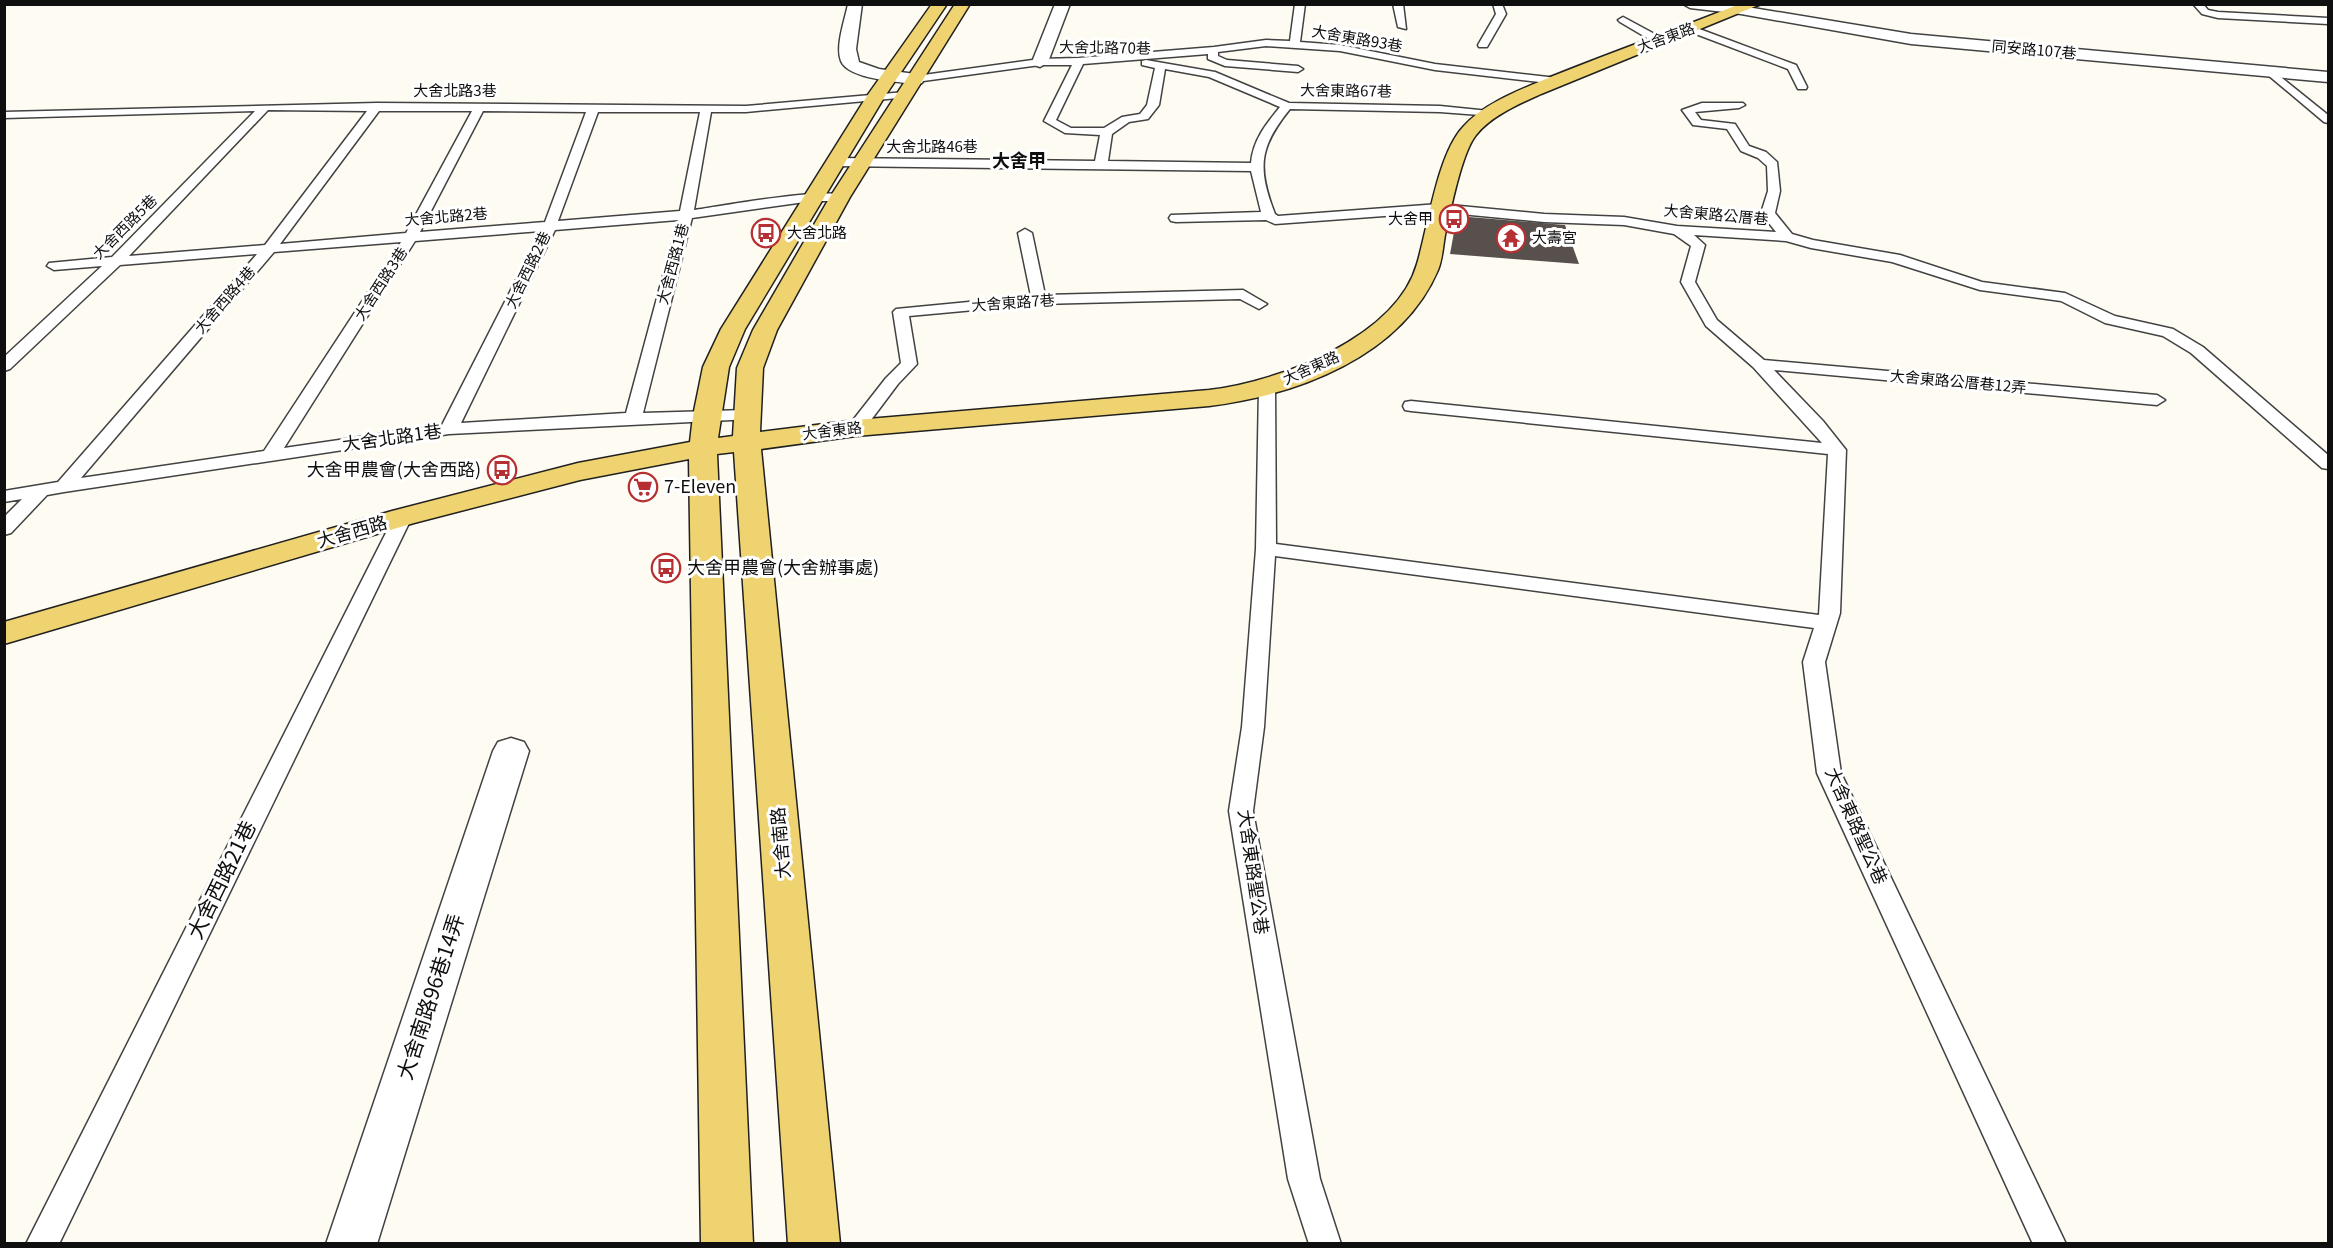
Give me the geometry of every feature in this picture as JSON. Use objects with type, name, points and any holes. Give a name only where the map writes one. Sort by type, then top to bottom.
[{"type":"main road","points":[[727,1244],[704,432],[716,367],[733,329],[876,96],[940,4]]},
{"type":"main road","points":[[747,429],[750,368],[765,330],[840,197],[963,4]]},
{"type":"main road","name":"大舍東路","points":[[704,432],[747,429],[856,428],[1174,402],[1224,397],[1267,387],[1307,372],[1383,331],[1403,309],[1427,268],[1439,208],[1466,134],[1489,114],[1505,104],[1557,81],[1747,7]]},
{"type":"main road","name":"大舍南路","points":[[747,429],[814,1244]]},
{"type":"main road","name":"大舍西路","points":[[4,633],[403,518],[578,472],[704,432]]},
{"type":"street","points":[[855,4],[848,52],[849,62],[854,67],[865,71],[890,75],[910,88]]},
{"type":"street","points":[[1040,62],[1063,4]]},
{"type":"street","name":"同安路107巷","points":[[1690,4],[1747,7],[1900,37],[2328,77]]},
{"type":"street","name":"大舍南路96巷14弄","points":[[351,1244],[511,751]]},
{"type":"lane","points":[[1295,44],[1300,4]]},
{"type":"lane","points":[[1398,4],[1403,27]]},
{"type":"lane","points":[[1483,45],[1501,14],[1497,4]]},
{"type":"lane","points":[[2197,4],[2209,14],[2328,21]]},
{"type":"lane","points":[[2266,4],[2303,30]]},
{"type":"lane","points":[[1623,20],[1658,40]]},
{"type":"lane","points":[[1691,29],[1792,67],[1802,87]]},
{"type":"lane","name":"大舍東路93巷","points":[[1079,61],[1213,53],[1266,43],[1295,44],[1340,48],[1366,56],[1435,67],[1557,81]]},
{"type":"lane","points":[[1187,70],[1202,58],[1213,53],[1226,63],[1298,69]]},
{"type":"lane","points":[[1079,61],[1050,121],[1069,131],[1106,132],[1126,119],[1144,117],[1153,105],[1161,64]]},
{"type":"lane","name":"大舍北路70巷","points":[[910,88],[1040,62],[1130,61],[1161,64],[1211,75],[1243,86],[1287,106]]},
{"type":"lane","points":[[2272,73],[2328,120]]},
{"type":"lane","name":"大舍北路3巷","points":[[4,115],[377,106],[594,106],[706,109],[779,106],[876,96],[910,88]]},
{"type":"lane","name":"大舍東路公厝巷","points":[[1739,105],[1702,106],[1688,110],[1697,123],[1731,126],[1744,148],[1762,155],[1773,165],[1774,191],[1768,213],[1787,237]]},
{"type":"lane","name":"大舍西路4巷","points":[[64,486],[270,248],[377,106]]},
{"type":"lane","name":"大舍西路3巷","points":[[270,456],[411,237],[480,106]]},
{"type":"lane","name":"大舍西路2巷","points":[[449,429],[550,226],[594,106]]},
{"type":"lane","name":"大舍東路67巷","points":[[1255,167],[1258,150],[1269,128],[1287,106],[1440,109],[1489,114]]},
{"type":"lane","name":"大舍西路5巷","points":[[4,366],[117,260],[265,107]]},
{"type":"lane","name":"大舍西路1巷","points":[[633,418],[686,215],[706,109]]},
{"type":"lane","points":[[1101,165],[1106,132]]},
{"type":"lane","name":"大舍北路46巷","points":[[835,162],[1255,167]]},
{"type":"lane","points":[[1255,167],[1269,216]]},
{"type":"lane","name":"大舍北路2巷","points":[[54,266],[686,215],[812,197],[840,197]]},
{"type":"lane","points":[[1176,218],[1269,216],[1275,220],[1439,208]]},
{"type":"lane","name":"大舍東路公厝巷","points":[[1439,208],[1544,218],[1624,221],[1677,230],[1787,237]]},
{"type":"lane","points":[[1677,230],[1698,245],[1688,282],[1711,323],[1759,364],[1817,425],[1837,450]]},
{"type":"lane","points":[[1025,233],[1039,300]]},
{"type":"lane","points":[[1787,237],[1811,244],[1895,258],[1980,286],[2065,297],[2110,320],[2168,332],[2197,350],[2328,464]]},
{"type":"lane","name":"大舍東路7巷","points":[[856,428],[892,381],[909,364],[902,312],[1039,300],[1243,294],[1258,304]]},
{"type":"lane","name":"大舍東路公厝巷12弄","points":[[1759,364],[2157,400]]},
{"type":"lane","name":"大舍東路聖公巷","points":[[1267,387],[1266,549],[1253,727],[1241,811],[1304,1179],[1325,1244]]},
{"type":"lane","points":[[1411,406],[1837,450]]},
{"type":"lane","name":"大舍北路1巷","points":[[4,497],[64,486],[449,429],[633,418],[704,432]]},
{"type":"lane","name":"大舍東路聖公巷","points":[[1837,450],[1830,613],[1814,662],[1829,773],[2050,1244]]},
{"type":"lane","points":[[4,529],[41,490]]},
{"type":"lane","name":"大舍西路21巷","points":[[42,1244],[403,518]]},
{"type":"lane","points":[[1266,549],[1827,622]]},
{"type":"building","name":"大壽宮","points":[[1457,216],[1565,225],[1579,264],[1450,254]]},
{"type":"place","name":"大舍甲","points":[[1454,219]]},
{"type":"place","name":"大舍北路","points":[[766,233]]},
{"type":"place","name":"大壽宮","points":[[1511,238]]},
{"type":"place","name":"大舍甲農會(大舍西路)","points":[[502,470]]},
{"type":"place","name":"7-Eleven","points":[[643,487]]},
{"type":"place","name":"大舍甲農會(大舍辦事處)","points":[[666,568]]},
{"type":"district","name":"大舍甲","points":[[1019,161]]}]
